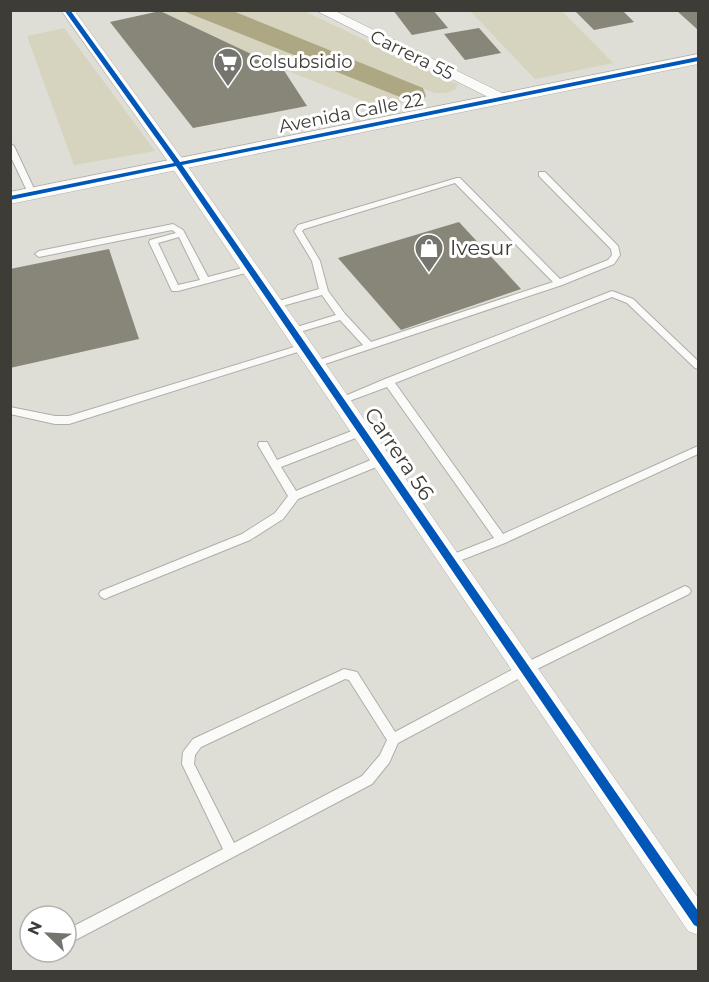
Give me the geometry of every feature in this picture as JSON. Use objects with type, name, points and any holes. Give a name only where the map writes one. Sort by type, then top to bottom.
[{"type":"street","name":"Carrera 56","points":[[68,10],[275,304],[699,921]]},
{"type":"street","name":"Carrera 55","points":[[321,10],[503,99]]},
{"type":"street","name":"Avenida Calle 22","points":[[10,198],[699,59]]},
{"type":"lane","points":[[10,146],[32,194]]},
{"type":"lane","points":[[10,173],[22,171]]},
{"type":"lane","points":[[10,410],[55,420],[69,420],[304,348],[369,346],[559,283],[611,262],[616,255],[615,248],[542,174]]},
{"type":"lane","points":[[369,346],[342,316],[324,291],[316,261],[298,231],[299,228],[455,180],[462,182],[559,283]]},
{"type":"lane","points":[[39,254],[169,227],[177,228],[205,281]]},
{"type":"lane","points":[[181,234],[153,242],[172,287],[177,289],[250,269]]},
{"type":"lane","points":[[275,304],[324,291]]},
{"type":"lane","points":[[341,401],[612,294],[630,300],[699,366]]},
{"type":"lane","points":[[304,348],[342,316]]},
{"type":"lane","points":[[388,381],[501,540]]},
{"type":"lane","points":[[275,465],[362,431]]},
{"type":"lane","points":[[263,445],[294,496]]},
{"type":"lane","points":[[450,560],[501,540],[699,450]]},
{"type":"lane","points":[[105,594],[246,537],[279,516],[294,496],[382,460]]},
{"type":"lane","points":[[78,933],[367,780],[385,759],[393,739],[525,669],[685,591]]},
{"type":"lane","points":[[231,851],[188,764],[187,757],[197,743],[344,674],[353,676],[393,739]]},
{"type":"shaded area","points":[[159,11],[183,11],[410,101],[379,107],[283,69]]},
{"type":"shaded area","points":[[183,11],[233,11],[423,88],[426,96],[421,102],[410,101]]},
{"type":"shaded area","points":[[233,11],[304,11],[457,84],[456,89],[447,93],[435,93]]},
{"type":"shaded area","points":[[470,11],[562,11],[613,63],[535,79]]},
{"type":"shaded area","points":[[64,28],[155,151],[74,165],[27,36]]},
{"type":"building","points":[[393,10],[433,10],[448,28],[412,35]]},
{"type":"building","points":[[574,10],[622,10],[634,22],[594,30]]},
{"type":"building","points":[[676,10],[698,10],[698,30]]},
{"type":"building","name":"Colsubsidio","points":[[160,11],[283,69],[307,106],[193,128],[110,22]]},
{"type":"building","points":[[479,28],[501,53],[465,60],[444,34]]},
{"type":"building","name":"Ivesur","points":[[459,222],[521,289],[401,330],[338,258]]},
{"type":"building","points":[[109,249],[139,339],[10,368],[10,269]]},
{"type":"cycle path","points":[[67,10],[178,164],[698,921]]},
{"type":"cycle path","points":[[10,198],[698,59]]},
{"type":"place","name":"Colsubsidio","points":[[228,88]]},
{"type":"place","name":"Ivesur","points":[[429,274]]}]
